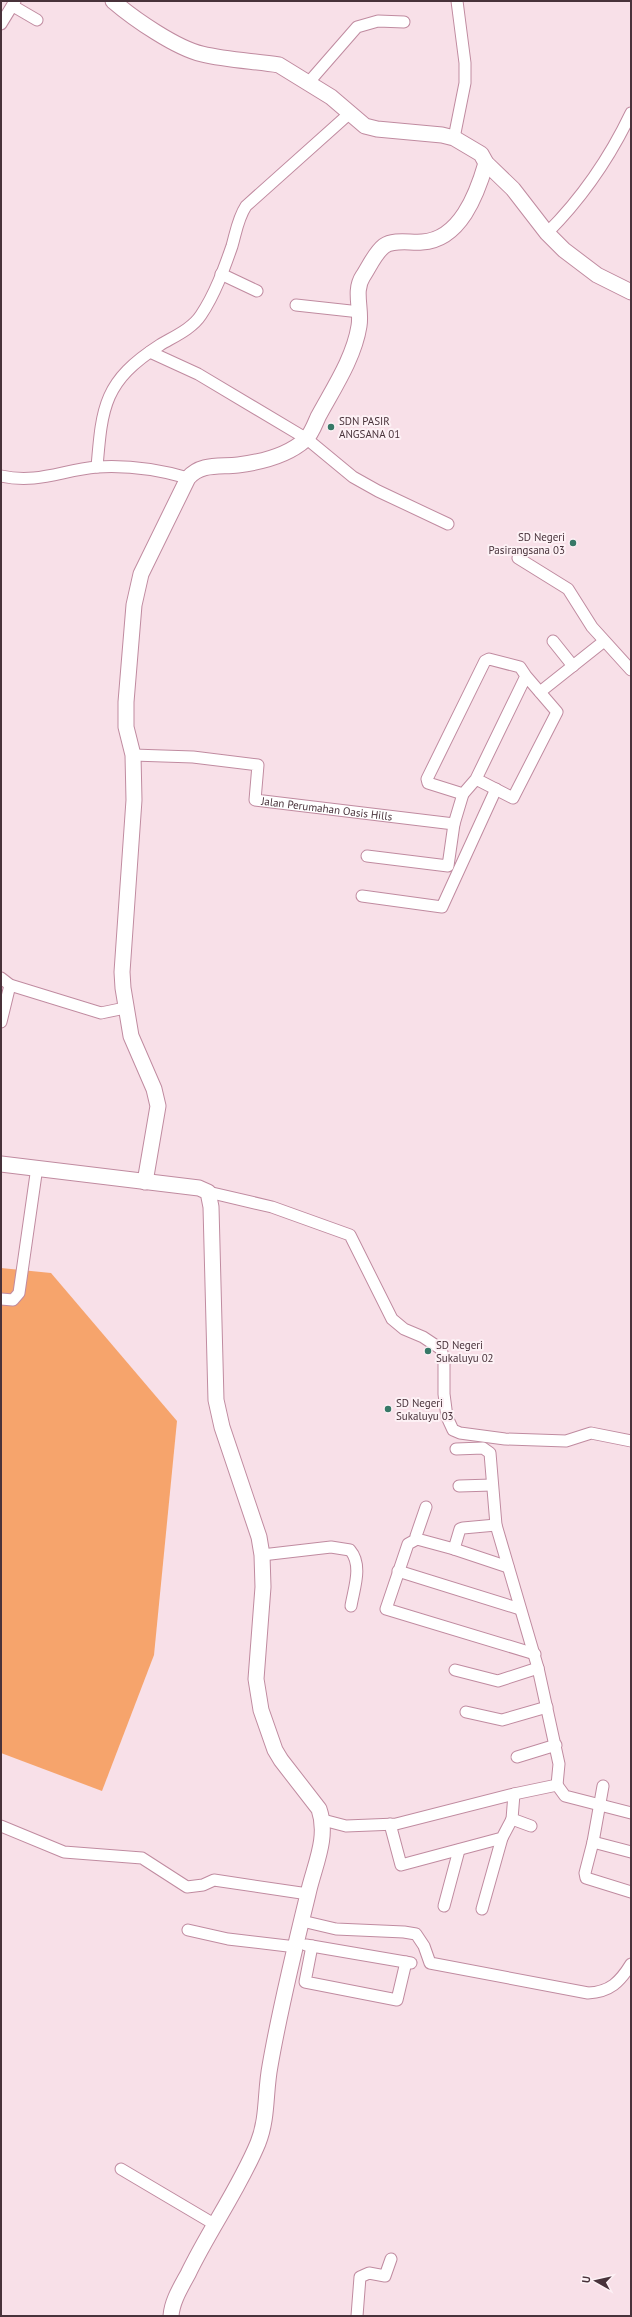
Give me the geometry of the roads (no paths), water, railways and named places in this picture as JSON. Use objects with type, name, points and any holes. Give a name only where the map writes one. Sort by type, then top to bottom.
[{"type":"street","points":[[113,1],[130,14],[187,49],[202,54],[278,66],[309,82],[350,113],[358,122],[377,129],[442,135],[454,138],[481,154],[486,163],[513,189],[547,233],[564,250],[586,267],[631,292]]},
{"type":"street","points":[[454,138],[465,83],[465,64],[457,1]]},
{"type":"street","points":[[1,24],[14,4],[37,20]]},
{"type":"street","points":[[309,82],[357,27],[378,21],[404,22]]},
{"type":"street","points":[[97,468],[100,423],[106,401],[119,378],[150,352],[198,319],[221,274],[238,221],[246,206],[350,113]]},
{"type":"street","points":[[547,233],[573,205],[586,188],[611,150],[631,113]]},
{"type":"street","points":[[145,1182],[158,1117],[157,1096],[135,1048],[125,1008],[122,972],[134,816],[133,755],[126,714],[134,605],[137,588],[146,562],[188,478],[196,470],[202,468],[238,465],[269,459],[294,448],[307,439],[347,362],[358,333],[360,312],[359,284],[379,252],[383,247],[394,242],[431,241],[455,228],[465,213],[486,163]]},
{"type":"street","points":[[221,274],[257,291]]},
{"type":"street","points":[[296,305],[360,312]]},
{"type":"street","points":[[150,352],[198,374],[307,439],[353,476],[378,491],[448,524]]},
{"type":"street","points":[[1,476],[27,480],[97,468],[133,466],[165,471],[188,478]]},
{"type":"street","points":[[518,558],[568,589],[603,642],[631,670]]},
{"type":"street","points":[[554,641],[573,666]]},
{"type":"street","points":[[540,692],[603,642]]},
{"type":"street","points":[[463,794],[428,783],[427,775],[484,661],[490,659],[520,667],[557,712],[513,798],[476,779]]},
{"type":"street","points":[[453,884],[448,866],[454,824],[463,794],[476,779],[526,676]]},
{"type":"street","name":"Jalan Perumahan Oasis Hills","points":[[133,755],[193,757],[258,765],[255,800],[454,824]]},
{"type":"street","points":[[362,896],[442,907],[496,789]]},
{"type":"street","points":[[367,856],[448,866]]},
{"type":"street","points":[[1,978],[10,985],[101,1013],[125,1008]]},
{"type":"street","points":[[1,1022],[10,985]]},
{"type":"street","points":[[1,1164],[37,1167],[199,1188],[208,1192],[272,1206],[350,1235],[392,1318],[404,1329],[422,1337],[441,1349],[444,1360],[446,1417],[453,1430],[460,1433],[505,1439],[566,1441],[591,1433],[631,1441]]},
{"type":"street","points":[[1,1299],[13,1300],[18,1296],[37,1167]]},
{"type":"street","points":[[171,2316],[177,2295],[251,2157],[261,2133],[266,2109],[270,2062],[323,1834],[323,1820],[319,1809],[275,1750],[261,1710],[256,1679],[263,1586],[262,1555],[259,1536],[222,1427],[216,1400],[211,1207],[208,1192]]},
{"type":"street","points":[[456,1449],[487,1449],[490,1453],[496,1525],[520,1609],[535,1654],[556,1745],[559,1769],[557,1785],[565,1796],[631,1813]]},
{"type":"street","points":[[459,1486],[492,1485]]},
{"type":"street","points":[[418,1539],[416,1536],[426,1507]]},
{"type":"street","points":[[454,1549],[460,1529],[496,1525]]},
{"type":"street","points":[[508,1567],[418,1539],[408,1544],[386,1609],[535,1654]]},
{"type":"street","points":[[262,1555],[331,1547],[350,1550],[355,1556],[357,1567],[351,1606]]},
{"type":"street","points":[[398,1571],[520,1609]]},
{"type":"street","points":[[455,1670],[498,1682],[538,1668]]},
{"type":"street","points":[[466,1712],[502,1720],[547,1707]]},
{"type":"street","points":[[517,1756],[556,1745]]},
{"type":"street","points":[[323,1820],[346,1826],[390,1824],[557,1785]]},
{"type":"street","points":[[603,1786],[593,1842],[585,1873],[586,1878],[631,1892]]},
{"type":"street","points":[[482,1909],[502,1838],[512,1819],[514,1794]]},
{"type":"street","points":[[512,1819],[531,1826]]},
{"type":"street","points":[[390,1824],[401,1865],[502,1838]]},
{"type":"street","points":[[1,1826],[64,1852],[142,1858],[187,1888],[203,1885],[214,1880],[308,1894]]},
{"type":"street","points":[[593,1842],[631,1852]]},
{"type":"street","points":[[444,1906],[459,1850]]},
{"type":"street","points":[[302,1921],[336,1929],[404,1932],[416,1934],[424,1946],[430,1963],[588,1993],[602,1993],[620,1980],[631,1964]]},
{"type":"street","points":[[188,1930],[228,1939],[312,1946],[408,1962],[397,2000],[305,1982],[312,1946]]},
{"type":"street","points":[[121,2169],[214,2224]]},
{"type":"street","points":[[358,2316],[360,2277],[369,2273],[385,2276],[391,2259]]},
{"type":"place","name":"SDN PASIR ANGSANA 01","points":[[331,427]]},
{"type":"place","name":"SD Negeri Pasirangsana 03","points":[[573,543]]},
{"type":"place","name":"SD Negeri Sukaluyu 02","points":[[428,1351]]},
{"type":"place","name":"SD Negeri Sukaluyu 03","points":[[388,1409]]}]
